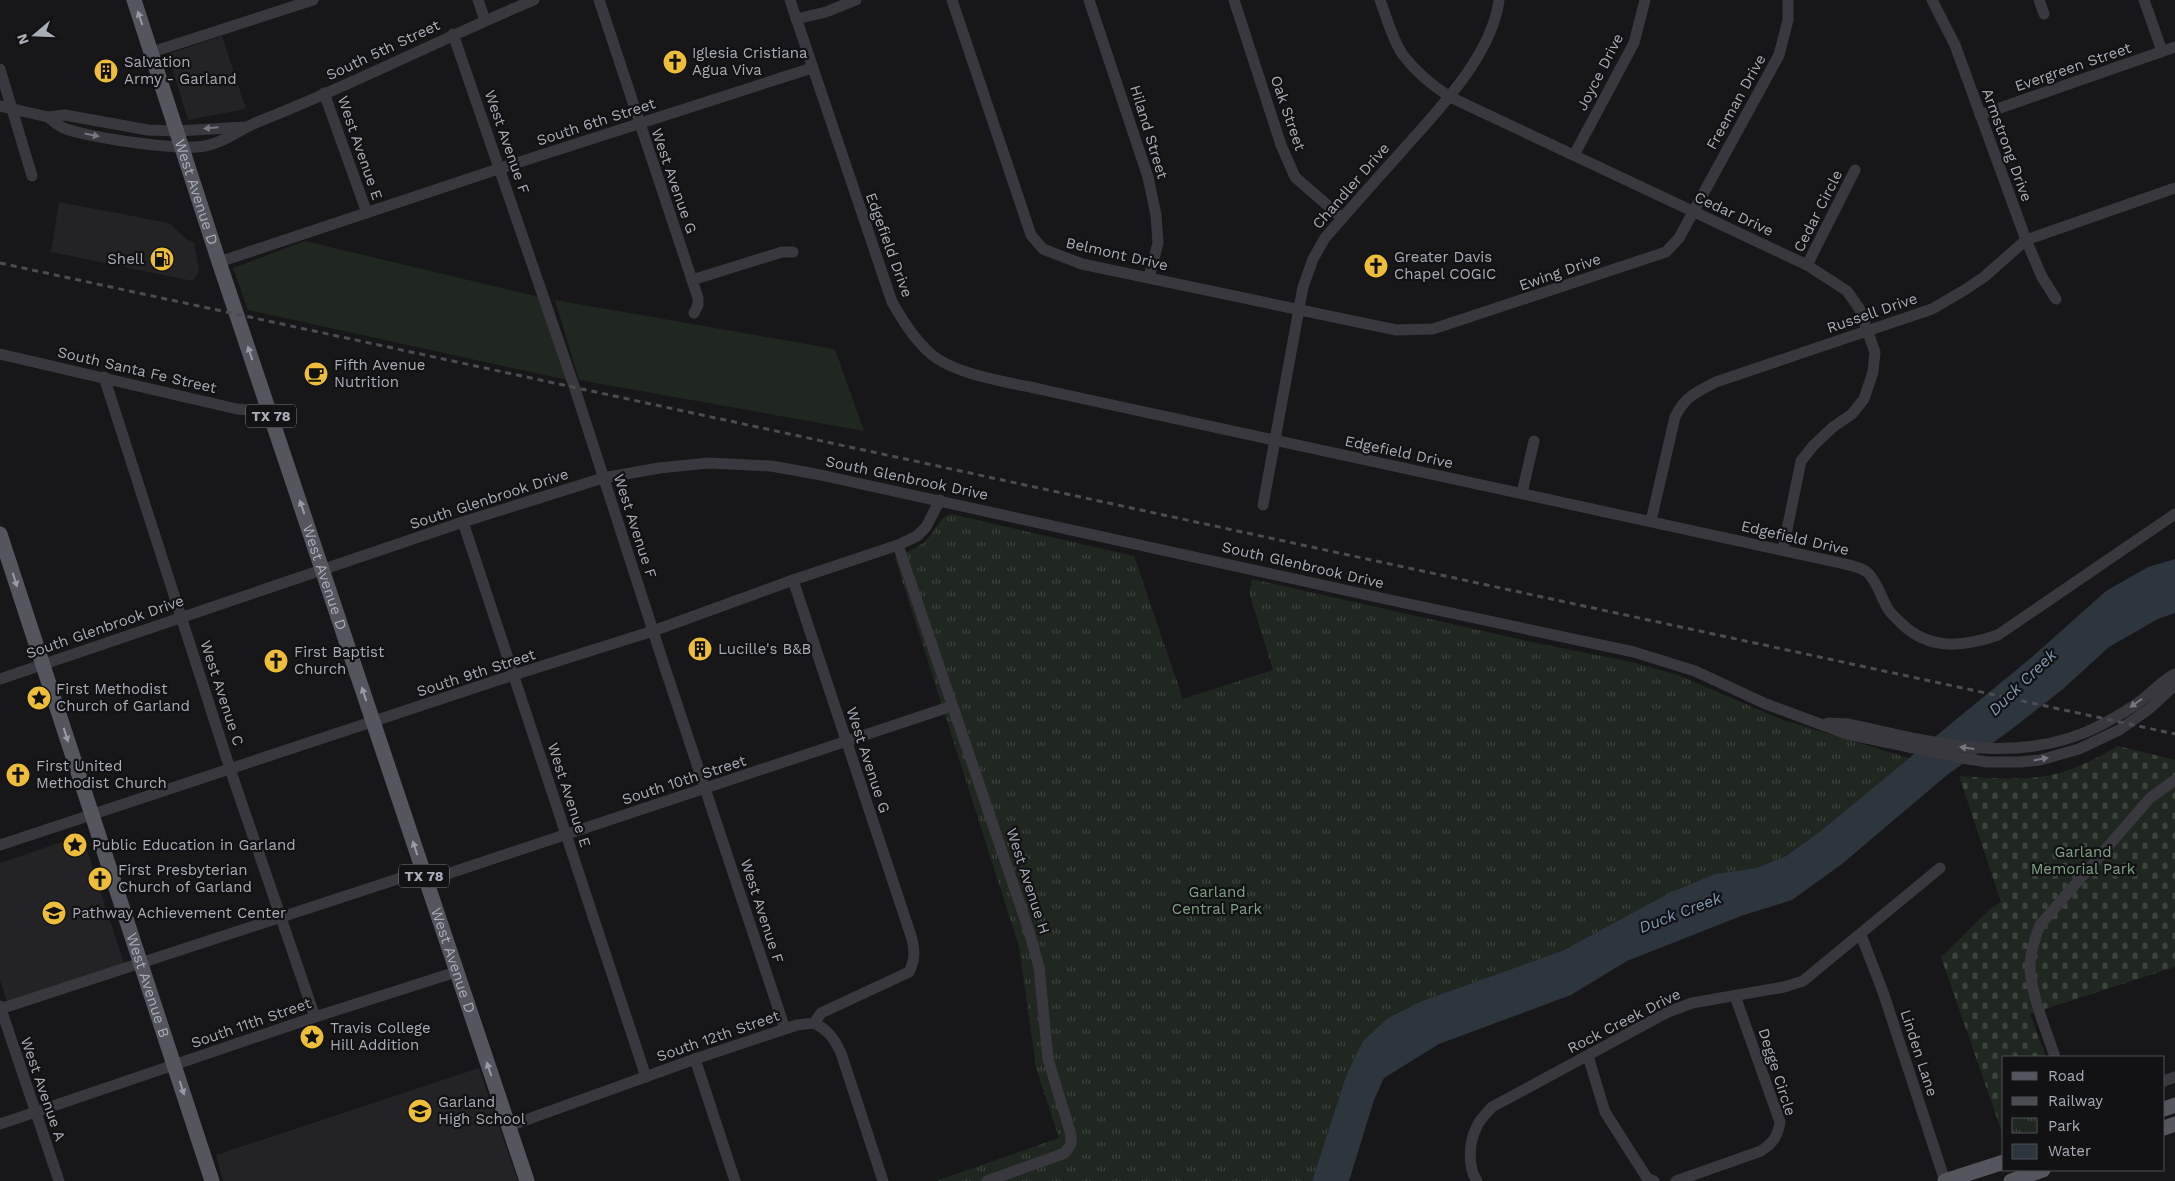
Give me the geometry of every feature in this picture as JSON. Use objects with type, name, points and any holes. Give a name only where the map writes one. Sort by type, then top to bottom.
[{"type":"main road","name":"West Avenue D","points":[[134,0],[219,262],[456,972],[528,1181]]},
{"type":"main road","name":"West Avenue B","points":[[0,534],[212,1181]]},
{"type":"main road","points":[[1945,1181],[2002,1163]]},
{"type":"main road","points":[[2012,1178],[2039,1171]]},
{"type":"street","points":[[152,52],[300,2],[313,0]]},
{"type":"street","points":[[478,0],[485,20]]},
{"type":"street","name":"South 5th Street","points":[[48,117],[65,129],[105,137],[182,147],[204,146],[226,140],[245,127],[534,0]]},
{"type":"street","name":"West Avenue G","points":[[599,0],[698,298],[698,305],[694,313]]},
{"type":"street","name":"Edgefield Drive","points":[[790,0],[892,302],[908,329],[932,354],[961,370],[1048,391],[1842,563],[1866,571],[1890,611],[1911,633],[1932,643],[1959,645],[1976,643],[1998,635],[2175,514]]},
{"type":"street","points":[[796,19],[826,12],[856,0]]},
{"type":"street","name":"Belmont Drive","points":[[952,0],[1031,235],[1043,249],[1054,255],[1082,264],[1299,310]]},
{"type":"street","name":"Hiland Street","points":[[1089,0],[1148,177],[1156,215],[1158,244],[1149,277]]},
{"type":"street","name":"Oak Street","points":[[1234,0],[1281,145],[1296,177],[1342,218]]},
{"type":"street","name":"Cedar Drive","points":[[1380,0],[1403,55],[1433,86],[1450,97],[1807,265],[1847,291],[1859,308],[1868,331],[1874,352],[1873,372],[1864,399],[1852,414],[1833,427],[1813,446],[1801,461],[1783,549]]},
{"type":"street","name":"Chandler Drive","points":[[1263,505],[1303,287],[1313,259],[1325,238],[1450,97],[1476,59],[1497,15],[1499,0]]},
{"type":"street","name":"Joyce Drive","points":[[1574,155],[1634,44],[1645,0]]},
{"type":"street","name":"Freeman Drive","points":[[1693,212],[1779,55],[1788,20],[1788,0]]},
{"type":"street","name":"Armstrong Drive","points":[[1932,0],[1955,45],[2026,240],[2042,278],[2056,299]]},
{"type":"street","points":[[2039,0],[2044,14]]},
{"type":"street","points":[[2144,0],[2162,51]]},
{"type":"street","name":"West Avenue F","points":[[453,34],[501,168],[785,1029]]},
{"type":"street","name":"Evergreen Street","points":[[1980,115],[2175,47]]},
{"type":"street","name":"South 6th Street","points":[[219,262],[501,168],[812,68]]},
{"type":"street","points":[[0,69],[32,176]]},
{"type":"street","name":"West Avenue E","points":[[324,93],[366,213]]},
{"type":"street","name":"South 5th Street","points":[[0,106],[48,117],[66,115],[148,130],[177,131],[245,127]]},
{"type":"street","name":"Cedar Circle","points":[[1807,265],[1856,170]]},
{"type":"street","name":"Russell Drive","points":[[1651,521],[1675,417],[1685,400],[1716,382],[1932,309],[1984,277],[2026,240],[2175,188]]},
{"type":"street","name":"Ewing Drive","points":[[1299,310],[1396,330],[1433,329],[1666,252],[1679,238],[1693,212]]},
{"type":"street","points":[[692,280],[782,252],[793,252]]},
{"type":"street","name":"South Santa Fe Street","points":[[0,354],[237,409],[268,408]]},
{"type":"street","name":"West Avenue C","points":[[104,377],[230,769],[315,1017]]},
{"type":"street","points":[[1522,493],[1534,441]]},
{"type":"street","name":"South Glenbrook Drive","points":[[0,679],[463,522],[603,478],[658,468],[733,463],[816,474],[940,500],[1634,652],[1695,671],[1766,704],[1847,734],[1974,749],[2016,749],[2047,744],[2087,732],[2123,712],[2175,674]]},
{"type":"street","name":"South 9th Street","points":[[0,846],[653,631],[793,580],[898,545],[917,536],[926,527],[940,500]]},
{"type":"street","name":"West Avenue E","points":[[463,522],[646,1077]]},
{"type":"street","name":"West Avenue H","points":[[898,545],[1028,928],[1039,967],[1048,1058],[1071,1135],[1071,1144],[1065,1153],[987,1181]]},
{"type":"street","name":"West Avenue G","points":[[793,580],[915,950]]},
{"type":"street","name":"South Glenbrook Drive","points":[[1883,737],[1962,758],[2002,762],[2040,760],[2080,749],[2119,730],[2148,709],[2175,685]]},
{"type":"street","name":"South 10th Street","points":[[0,1008],[141,964],[280,917],[566,835],[952,706]]},
{"type":"street","points":[[2055,1056],[2032,983],[2030,966],[2033,944],[2040,925],[2150,798],[2175,780]]},
{"type":"street","name":"Rock Creek Drive","points":[[1477,1181],[1472,1174],[1472,1138],[1478,1124],[1492,1107],[1676,1009],[1692,1003],[1784,987],[1803,981],[1862,935],[1940,868]]},
{"type":"street","name":"Linden Lane","points":[[1862,935],[1883,992],[1945,1181]]},
{"type":"street","name":"South 12th Street","points":[[509,1126],[695,1059],[797,1025],[814,1023],[821,1013],[909,972],[914,962],[915,950]]},
{"type":"street","name":"South 11th Street","points":[[0,1124],[315,1017],[456,972]]},
{"type":"street","name":"Degge Circle","points":[[1676,1181],[1761,1151],[1773,1143],[1778,1132],[1780,1122],[1735,996]]},
{"type":"street","name":"West Avenue A","points":[[0,1008],[58,1181]]},
{"type":"street","points":[[814,1023],[824,1028],[833,1037],[841,1052],[883,1181]]},
{"type":"street","points":[[1588,1056],[1605,1112],[1647,1178],[1654,1181]]},
{"type":"street","points":[[695,1059],[735,1181]]},
{"type":"shaded area","points":[[222,36],[246,109],[188,120],[168,54]]},
{"type":"shaded area","points":[[59,202],[169,223],[186,239],[194,242],[199,271],[193,281],[51,252]]},
{"type":"shaded area","name":"Pathway Achievement Center","points":[[82,835],[124,963],[7,1002],[0,980],[0,863]]},
{"type":"shaded area","name":"Garland High School","points":[[479,1068],[518,1181],[223,1181],[216,1155]]},
{"type":"green space","points":[[305,241],[539,297],[567,380],[248,310],[233,268]]},
{"type":"green space","points":[[555,300],[835,349],[864,431],[579,380]]},
{"type":"green space","name":"Garland Central Park","points":[[951,514],[1134,556],[1183,699],[1273,670],[1249,593],[1252,579],[1531,642],[1632,662],[1678,675],[1783,720],[1909,758],[1818,833],[1786,856],[1756,868],[1715,874],[1671,892],[1562,951],[1422,1001],[1388,1018],[1346,1076],[1312,1181],[936,1181],[1059,1138],[1036,1068],[1019,947],[895,558],[927,540],[943,518]]},
{"type":"green space","name":"Garland Memorial Park","points":[[2118,746],[2175,760],[2175,967],[2030,1014],[2046,1056],[2002,1056],[2002,1132],[1941,957],[1990,909],[2001,902],[1959,776],[1994,778],[2040,777],[2060,773],[2094,759]]},
{"type":"water","name":"Duck Creek","points":[[2175,559],[2175,613],[2158,619],[2109,647],[2063,689],[2008,732],[1947,775],[1842,864],[1792,900],[1741,916],[1627,961],[1571,995],[1439,1044],[1384,1078],[1374,1100],[1349,1181],[1312,1181],[1346,1076],[1363,1041],[1388,1018],[1422,1001],[1562,951],[1671,892],[1715,874],[1756,868],[1786,856],[1818,833],[2032,657],[2106,591],[2148,567]]},
{"type":"railway","points":[[0,263],[2175,734]]},
{"type":"place","name":"Iglesia Cristiana Agua Viva","points":[[675,62]]},
{"type":"place","name":"Salvation Army - Garland","points":[[106,71]]},
{"type":"place","name":"Shell","points":[[162,259]]},
{"type":"place","name":"Greater Davis Chapel COGIC","points":[[1376,266]]},
{"type":"place","name":"Fifth Avenue Nutrition","points":[[316,374]]},
{"type":"place","name":"Lucille's B&B","points":[[700,649]]},
{"type":"place","name":"First Baptist Church","points":[[276,661]]},
{"type":"place","name":"First Methodist Church of Garland","points":[[39,698]]},
{"type":"place","name":"First United Methodist Church","points":[[18,775]]},
{"type":"place","name":"Public Education in Garland","points":[[75,845]]},
{"type":"place","name":"First Presbyterian Church of Garland","points":[[100,879]]},
{"type":"place","name":"Pathway Achievement Center","points":[[54,913]]},
{"type":"place","name":"Travis College Hill Addition","points":[[312,1037]]},
{"type":"place","name":"Garland High School","points":[[420,1111]]}]
